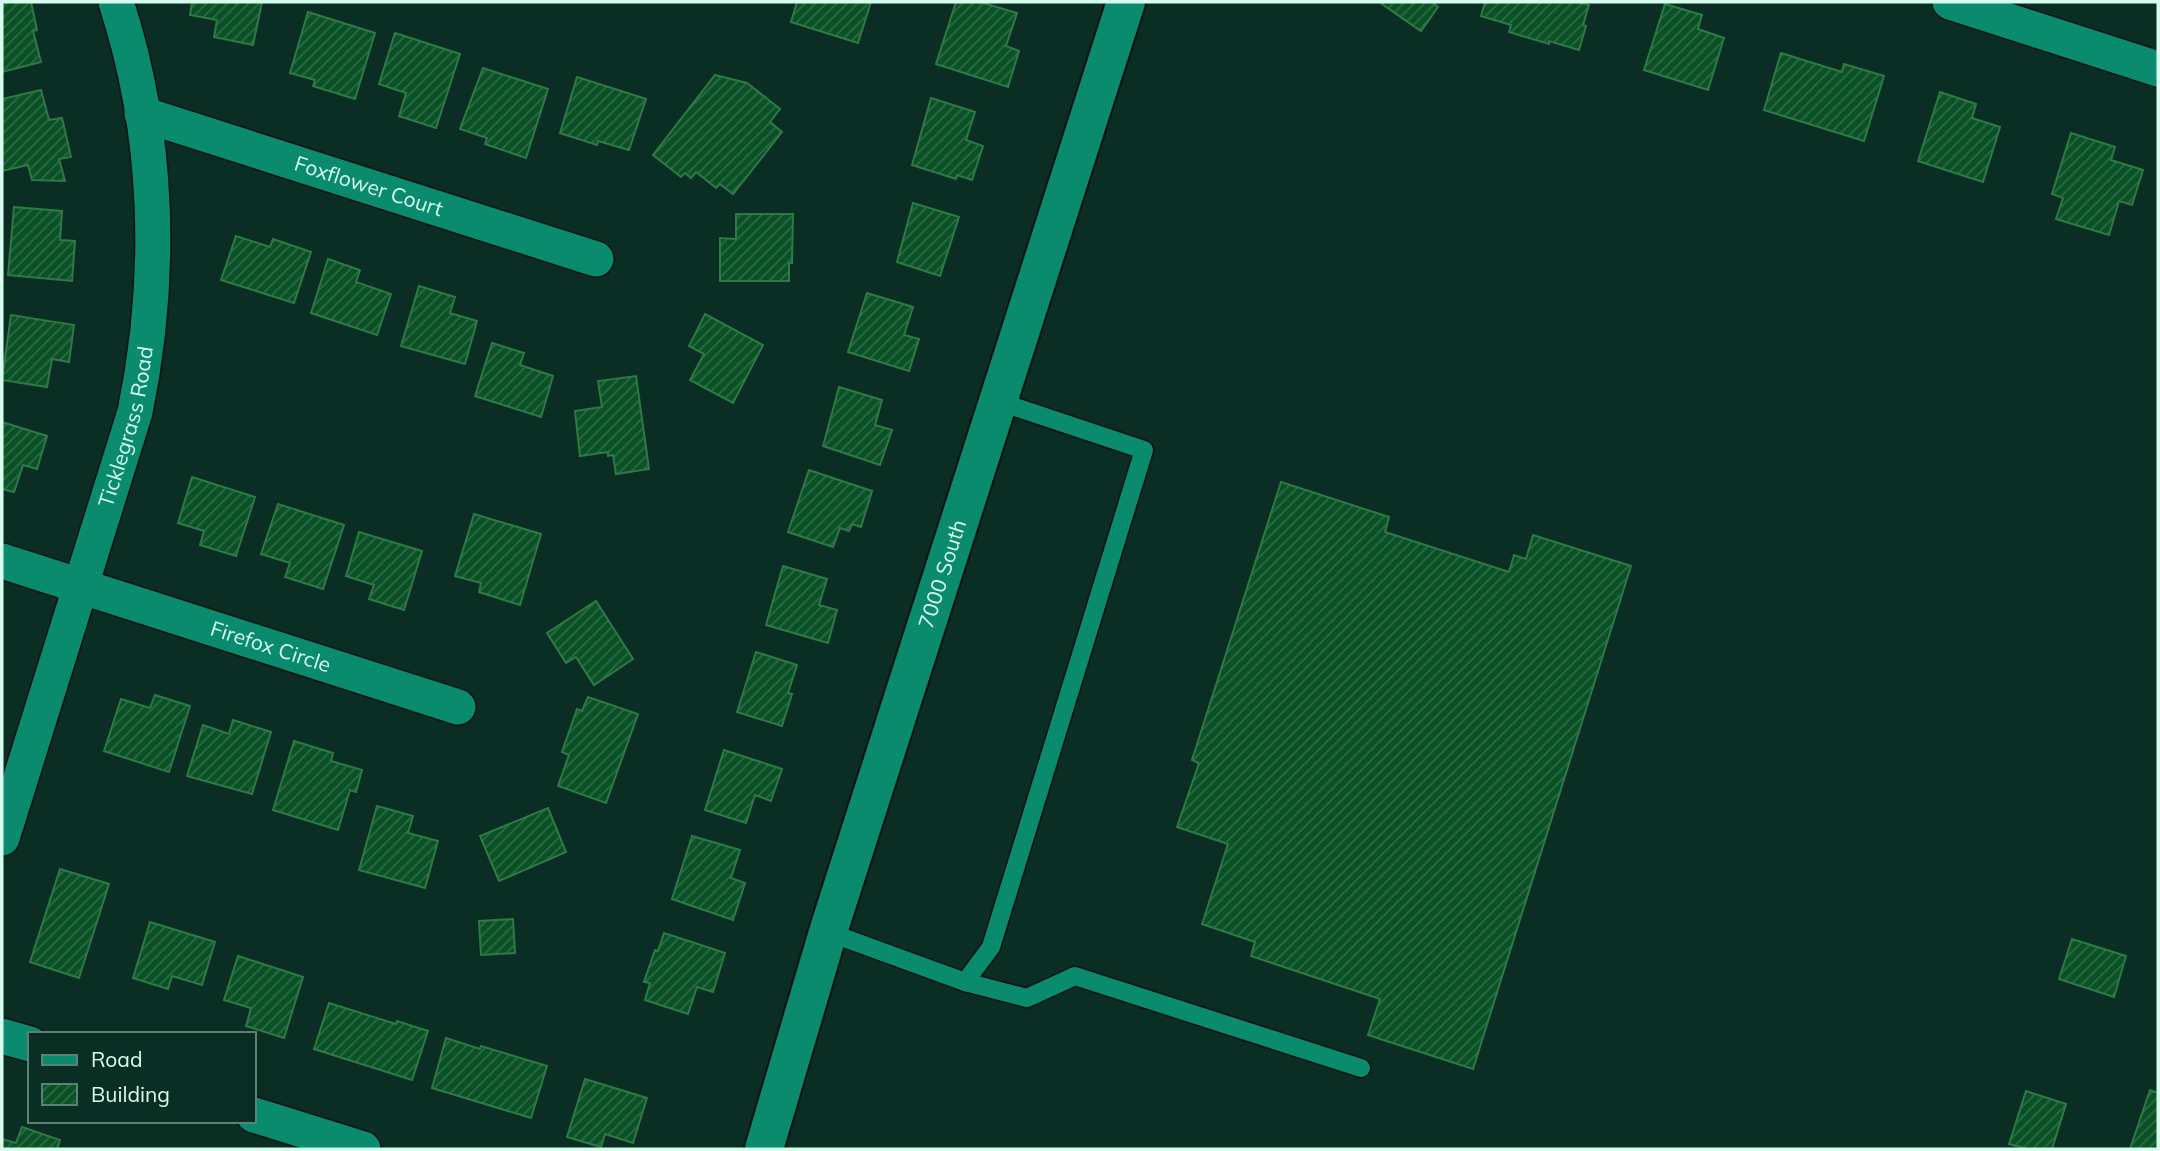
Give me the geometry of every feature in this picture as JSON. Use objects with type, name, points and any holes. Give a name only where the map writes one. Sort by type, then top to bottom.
[{"type":"street","name":"Ticklegrass Road","points":[[2,838],[135,412],[150,325],[153,219],[142,114],[127,36],[116,2]]},
{"type":"street","name":"7000 South","points":[[764,1149],[828,932],[1126,2]]},
{"type":"street","points":[[1950,2],[2158,69]]},
{"type":"street","name":"Foxflower Court","points":[[142,114],[596,260]]},
{"type":"street","name":"Firefox Circle","points":[[2,561],[458,707]]},
{"type":"street","points":[[2,1035],[28,1043]]},
{"type":"street","points":[[256,1116],[363,1149]]},
{"type":"lane","points":[[965,982],[991,947],[1144,450],[997,401]]},
{"type":"lane","points":[[828,932],[965,982],[1027,998],[1075,976],[1361,1068]]},
{"type":"building","points":[[2,2],[31,2],[37,30],[33,31],[41,62],[2,72]]},
{"type":"building","points":[[192,2],[262,2],[253,45],[214,37],[217,20],[190,15]]},
{"type":"building","points":[[797,2],[871,2],[858,43],[791,22]]},
{"type":"building","points":[[956,2],[980,2],[1017,13],[1006,46],[1019,51],[1008,87],[936,64]]},
{"type":"building","points":[[1379,2],[1436,2],[1434,4],[1438,7],[1421,31]]},
{"type":"building","points":[[1485,2],[1577,2],[1589,5],[1579,50],[1509,32],[1511,25],[1481,16]]},
{"type":"building","points":[[1665,4],[1702,15],[1698,29],[1724,38],[1708,90],[1644,70]]},
{"type":"building","points":[[308,12],[375,33],[355,99],[313,86],[315,80],[290,73]]},
{"type":"building","points":[[395,33],[460,54],[436,128],[399,116],[406,93],[379,84]]},
{"type":"building","points":[[1781,53],[1842,72],[1844,64],[1884,76],[1864,141],[1764,110]]},
{"type":"building","points":[[483,68],[548,89],[526,158],[485,144],[487,138],[460,129]]},
{"type":"building","points":[[715,75],[747,83],[780,109],[770,122],[782,132],[733,194],[720,184],[716,188],[696,172],[691,178],[685,173],[681,177],[653,155]]},
{"type":"building","points":[[577,77],[646,99],[629,150],[598,141],[597,145],[560,133]]},
{"type":"building","points":[[41,90],[49,120],[62,118],[71,157],[59,159],[65,181],[32,180],[28,165],[2,171],[2,99]]},
{"type":"building","points":[[1940,92],[1976,104],[1972,118],[2000,127],[1983,182],[1918,161]]},
{"type":"building","points":[[931,98],[975,112],[966,140],[983,146],[972,180],[957,175],[956,179],[912,165]]},
{"type":"building","points":[[2071,133],[2115,147],[2111,160],[2143,170],[2132,205],[2119,201],[2109,235],[2056,219],[2063,198],[2052,194]]},
{"type":"building","points":[[913,203],[959,217],[940,276],[897,262]]},
{"type":"building","points":[[14,207],[62,211],[60,240],[75,241],[72,281],[8,275]]},
{"type":"building","points":[[736,214],[793,214],[789,281],[720,281],[720,238],[736,239]]},
{"type":"building","points":[[236,236],[270,247],[273,239],[311,252],[294,303],[221,280]]},
{"type":"building","points":[[328,259],[360,270],[356,282],[391,294],[377,335],[311,313]]},
{"type":"building","points":[[419,286],[455,297],[450,313],[477,321],[465,364],[401,346]]},
{"type":"building","points":[[867,293],[913,307],[904,335],[919,339],[909,371],[848,352]]},
{"type":"building","points":[[705,314],[763,345],[733,403],[690,380],[704,354],[689,346]]},
{"type":"building","points":[[11,315],[74,325],[69,362],[52,359],[47,387],[2,380]]},
{"type":"building","points":[[492,343],[524,353],[520,365],[553,376],[541,417],[475,396]]},
{"type":"building","points":[[636,376],[649,469],[616,474],[613,455],[608,456],[608,452],[580,456],[575,411],[602,407],[598,381]]},
{"type":"building","points":[[839,387],[882,400],[875,425],[892,430],[880,465],[823,446]]},
{"type":"building","points":[[2,422],[47,436],[37,469],[23,465],[14,492],[2,489]]},
{"type":"building","points":[[809,470],[872,491],[861,527],[852,524],[849,531],[840,528],[833,547],[788,532]]},
{"type":"building","points":[[192,477],[255,497],[236,556],[200,545],[204,531],[178,523]]},
{"type":"building","points":[[1281,482],[1389,517],[1385,532],[1509,572],[1514,555],[1526,559],[1533,535],[1631,566],[1473,1069],[1368,1035],[1380,999],[1251,956],[1255,942],[1202,924],[1228,844],[1177,827],[1199,763],[1192,760]]},
{"type":"building","points":[[278,504],[344,525],[323,589],[285,577],[290,563],[261,554]]},
{"type":"building","points":[[474,514],[541,534],[520,605],[479,592],[481,583],[455,576]]},
{"type":"building","points":[[359,532],[422,551],[404,610],[369,599],[374,585],[346,576]]},
{"type":"building","points":[[783,566],[827,579],[819,605],[837,610],[828,643],[766,625]]},
{"type":"building","points":[[596,601],[633,659],[594,685],[576,657],[566,663],[547,633]]},
{"type":"building","points":[[756,652],[797,665],[782,726],[737,712]]},
{"type":"building","points":[[155,695],[190,706],[169,772],[104,751],[121,699],[150,708]]},
{"type":"building","points":[[588,697],[638,714],[606,803],[558,786],[569,755],[562,752],[577,709],[582,711]]},
{"type":"building","points":[[233,720],[271,732],[252,794],[187,776],[203,725],[229,734]]},
{"type":"building","points":[[294,741],[333,753],[331,761],[362,770],[356,792],[350,790],[338,830],[273,810]]},
{"type":"building","points":[[724,750],[782,769],[771,801],[755,795],[746,823],[705,810]]},
{"type":"building","points":[[377,806],[413,816],[408,833],[438,841],[425,888],[359,870]]},
{"type":"building","points":[[548,808],[566,852],[499,881],[480,836]]},
{"type":"building","points":[[692,836],[740,850],[731,878],[745,883],[733,920],[672,899]]},
{"type":"building","points":[[60,869],[109,884],[79,978],[30,962]]},
{"type":"building","points":[[513,919],[515,953],[481,955],[479,921]]},
{"type":"building","points":[[150,922],[215,942],[202,985],[172,976],[168,989],[133,978]]},
{"type":"building","points":[[664,933],[725,953],[713,992],[697,987],[688,1014],[645,1000],[650,983],[644,982]]},
{"type":"building","points":[[2072,939],[2126,956],[2114,997],[2059,979]]},
{"type":"building","points":[[238,956],[303,977],[284,1038],[246,1026],[251,1008],[224,1000]]},
{"type":"building","points":[[329,1003],[428,1031],[412,1080],[314,1049]]},
{"type":"building","points":[[446,1038],[547,1066],[531,1118],[432,1088]]},
{"type":"building","points":[[585,1079],[647,1098],[633,1143],[605,1134],[601,1147],[567,1137]]},
{"type":"building","points":[[2150,1090],[2158,1093],[2158,1149],[2130,1149]]},
{"type":"building","points":[[2026,1091],[2066,1104],[2052,1149],[2028,1149],[2009,1144]]},
{"type":"building","points":[[22,1127],[60,1140],[57,1149],[2,1149],[2,1139],[16,1143]]}]
